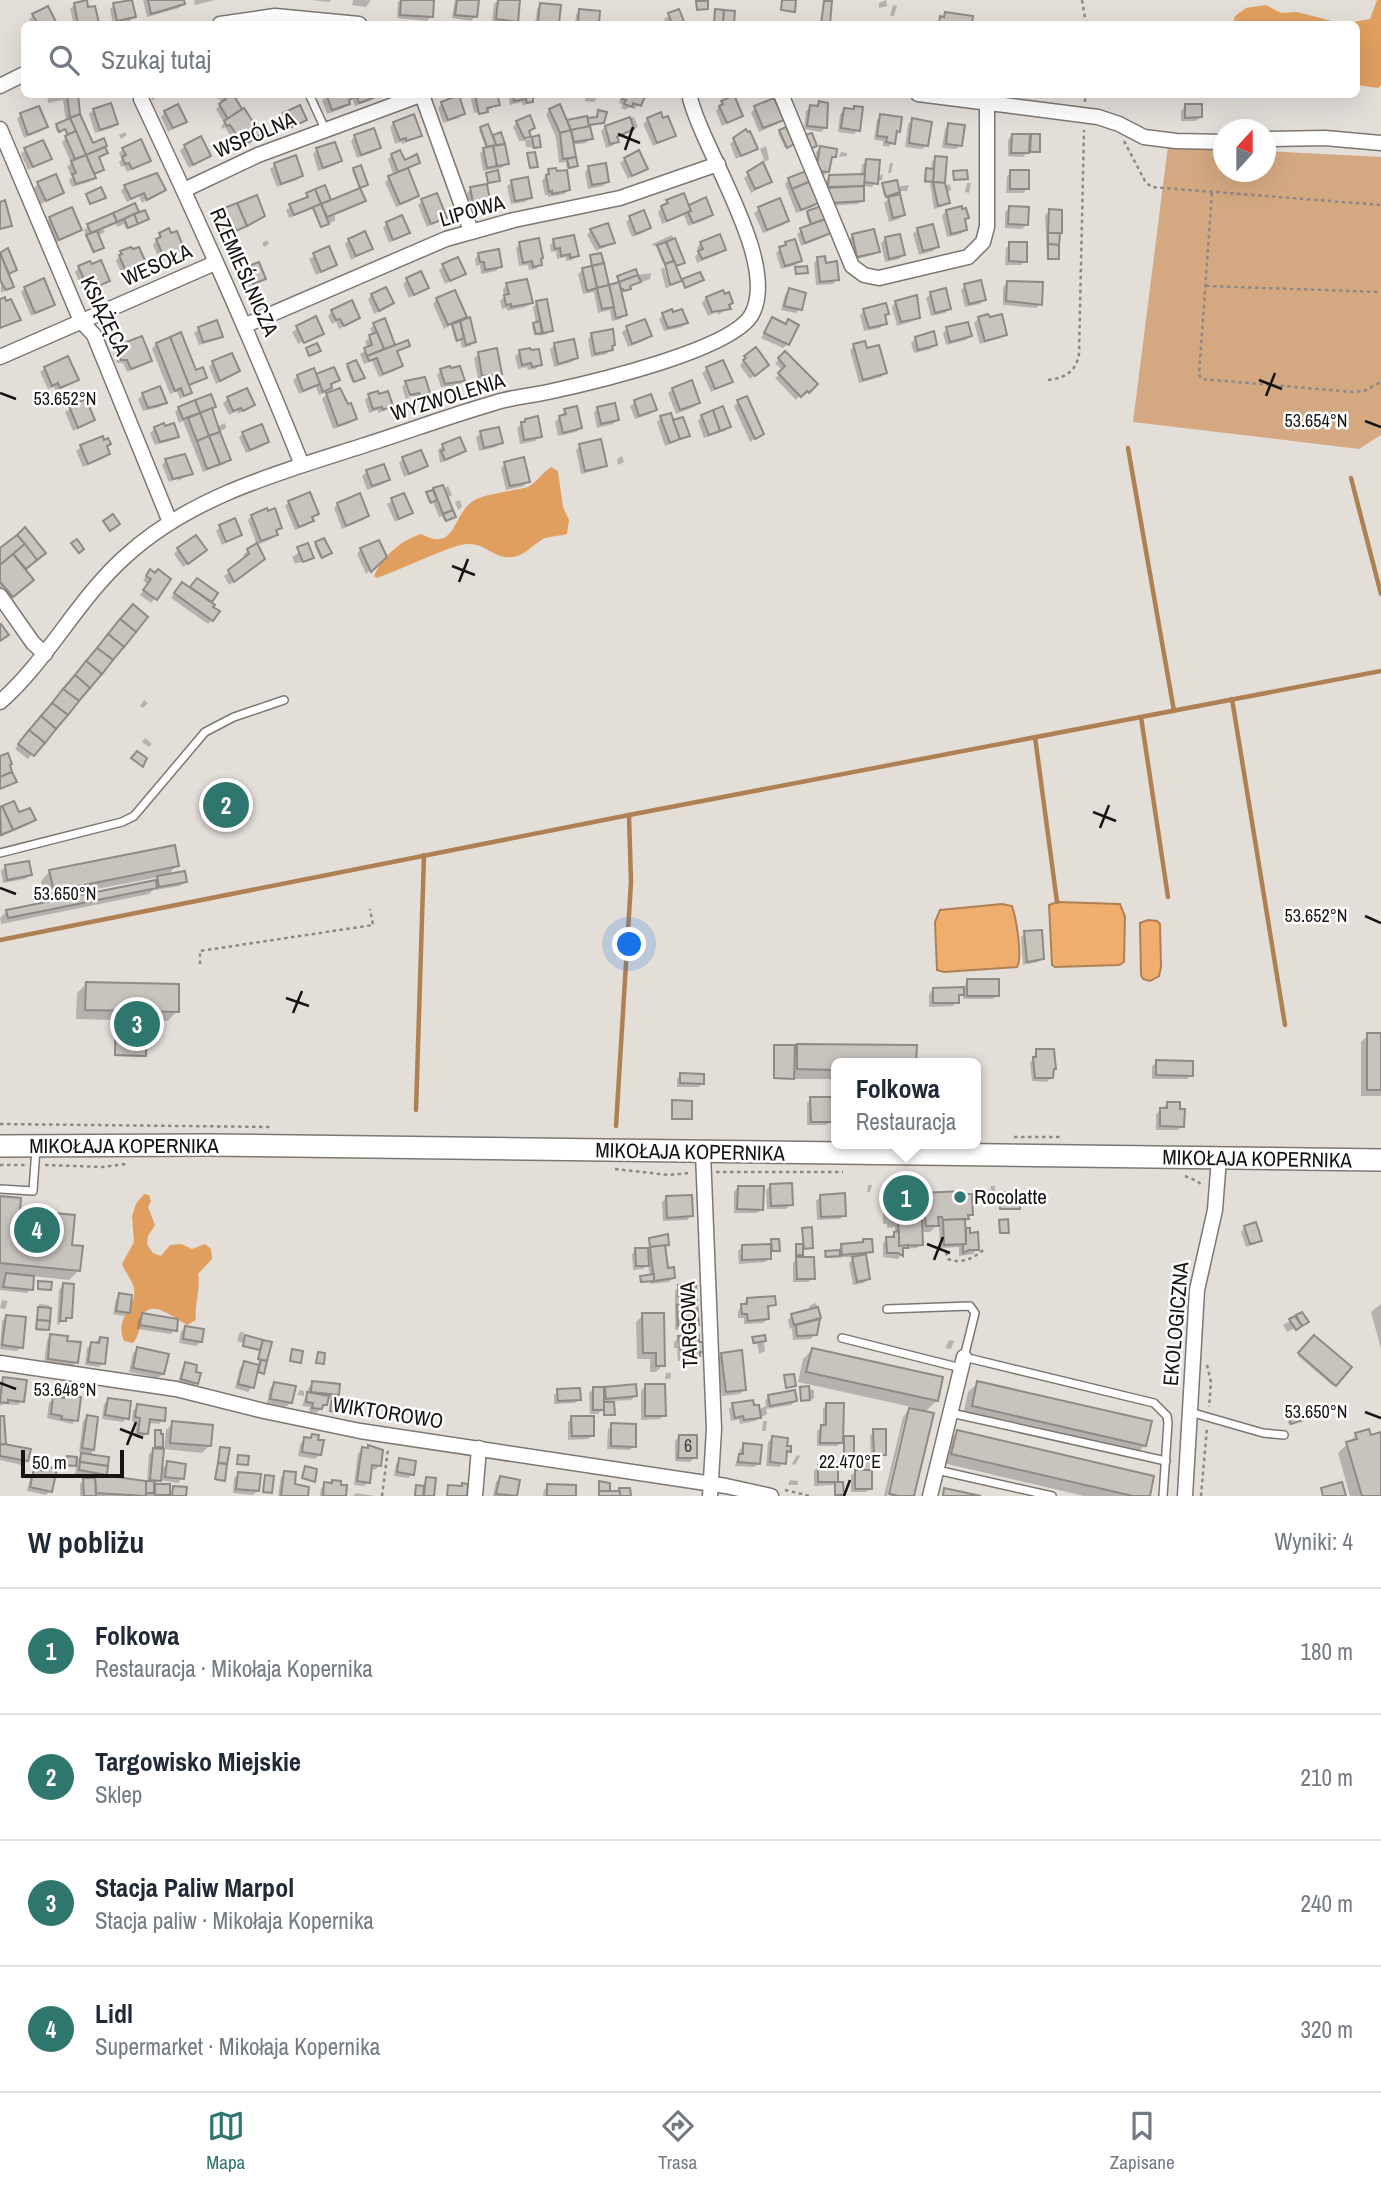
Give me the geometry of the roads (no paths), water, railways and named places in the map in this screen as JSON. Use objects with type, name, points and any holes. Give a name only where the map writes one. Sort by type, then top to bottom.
[{"type":"main road","name":"MIKOŁAJA KOPERNIKA","points":[[0,1146],[208,1145],[1381,1160]]},
{"type":"street","points":[[237,21],[254,18],[292,21]]},
{"type":"street","points":[[0,86],[21,76]]},
{"type":"street","name":"WSPÓLNA","points":[[184,190],[258,155],[414,98]]},
{"type":"street","points":[[424,98],[471,231]]},
{"type":"street","name":"WYZWOLENIA","points":[[0,702],[45,654],[128,554],[170,522],[229,492],[302,465],[498,401],[622,374],[692,350],[734,332],[752,315],[758,292],[755,259],[691,98]]},
{"type":"street","points":[[783,98],[852,266],[863,275],[879,278],[968,257],[983,243],[987,227],[986,103]]},
{"type":"street","points":[[948,98],[1084,114],[1107,120],[1144,137],[1213,142]]},
{"type":"street","name":"RZEMIEŚLNICZA","points":[[141,99],[246,325],[302,465]]},
{"type":"street","name":"KSIĄŻĘCA","points":[[0,129],[81,321],[94,335],[170,522]]},
{"type":"street","points":[[1276,139],[1325,138],[1381,142]]},
{"type":"street","points":[[1276,145],[1381,150]]},
{"type":"street","name":"LIPOWA","points":[[246,325],[411,252],[471,231],[620,198],[718,164]]},
{"type":"street","name":"WESOŁA","points":[[0,356],[215,263]]},
{"type":"street","points":[[0,596],[33,643],[45,654]]},
{"type":"street","name":"TARGOWA","points":[[703,1153],[714,1429],[711,1490]]},
{"type":"street","name":"EKOLOGICZNA","points":[[1185,1496],[1197,1290],[1215,1210],[1219,1158]]},
{"type":"street","points":[[930,1496],[962,1362]]},
{"type":"street","name":"WIKTOROWO","points":[[0,1363],[176,1389],[314,1422],[479,1448],[711,1490],[773,1492]]},
{"type":"street","points":[[475,1496],[479,1448]]},
{"type":"lane","points":[[311,98],[325,129]]},
{"type":"lane","points":[[0,853],[122,822],[134,816],[205,732],[234,717],[284,700]]},
{"type":"lane","points":[[0,1189],[33,1191],[36,1146]]},
{"type":"lane","points":[[887,1309],[970,1306],[975,1314],[962,1362]]},
{"type":"lane","points":[[842,1338],[1154,1403],[1167,1416],[1168,1423],[1163,1496]]},
{"type":"lane","points":[[1189,1412],[1263,1433],[1284,1435]]},
{"type":"lane","points":[[950,1413],[1166,1461]]},
{"type":"lane","points":[[937,1470],[1052,1496]]},
{"type":"waterway","points":[[1128,448],[1174,711]]},
{"type":"waterway","points":[[1351,478],[1381,594]]},
{"type":"waterway","points":[[0,940],[629,815],[1381,671]]},
{"type":"waterway","points":[[1232,699],[1285,1025]]},
{"type":"waterway","points":[[1141,717],[1168,897]]},
{"type":"waterway","points":[[1035,737],[1057,902]]},
{"type":"waterway","points":[[616,1126],[631,882],[629,815]]},
{"type":"waterway","points":[[416,1110],[424,855]]},
{"type":"place","name":"Targowisko Miejskie","points":[[226,805]]},
{"type":"place","name":"Stacja Paliw Marpol","points":[[137,1024]]},
{"type":"place","name":"Rocolatte","points":[[960,1197]]},
{"type":"place","name":"Folkowa","points":[[906,1198]]},
{"type":"place","name":"Lidl","points":[[37,1230]]}]
